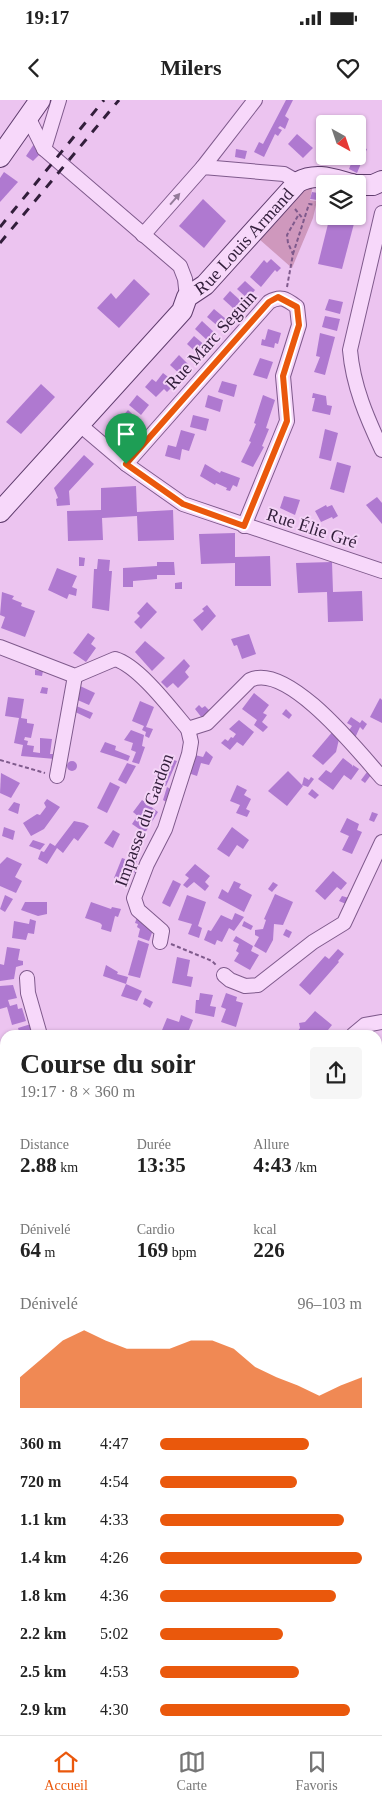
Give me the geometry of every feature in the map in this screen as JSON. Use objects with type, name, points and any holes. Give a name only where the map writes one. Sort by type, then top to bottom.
[{"type":"street","points":[[143,235],[203,167],[255,100]]},
{"type":"street","points":[[0,158],[28,117],[51,103]]},
{"type":"street","points":[[44,149],[51,103]]},
{"type":"street","points":[[0,512],[182,311],[187,296],[186,279],[180,266],[44,149],[28,117]]},
{"type":"street","points":[[203,167],[284,174],[298,182],[306,177],[316,176]]},
{"type":"street","points":[[366,185],[373,185],[382,181]]},
{"type":"street","name":"Rue Louis Armand","points":[[187,296],[205,285],[298,182]]},
{"type":"street","points":[[382,214],[350,350],[352,370],[363,409],[382,450]]},
{"type":"street","name":"Rue Marc Seguin","points":[[126,464],[269,302],[278,297],[284,298],[297,307],[299,325],[283,376],[287,421],[244,526]]},
{"type":"street","name":"Rue Élie Gré","points":[[80,424],[126,464],[183,504],[382,571]]},
{"type":"street","points":[[0,647],[75,676],[115,658],[122,661],[154,688],[188,729],[207,723],[250,680],[258,676],[271,677],[294,689],[344,733],[382,778]]},
{"type":"street","points":[[57,776],[75,676]]},
{"type":"street","name":"Impasse du Gardon","points":[[160,942],[162,931],[138,910],[134,898],[147,864],[165,830],[189,754],[191,742],[188,729]]},
{"type":"street","points":[[224,975],[230,980],[245,986],[258,985],[313,942],[344,923],[382,842]]},
{"type":"street","points":[[27,978],[28,993],[39,1030]]},
{"type":"street","points":[[359,1030],[365,1025],[382,1022]]},
{"type":"path","points":[[284,298],[293,254],[309,204],[316,206]]},
{"type":"path","points":[[293,254],[287,235],[299,214]]},
{"type":"path","points":[[0,760],[57,776]]},
{"type":"path","points":[[160,942],[169,943],[212,961],[224,975]]},
{"type":"shaded area","points":[[313,184],[310,200],[316,201],[316,205],[313,218],[292,268],[259,239],[302,190]]},
{"type":"building","points":[[286,100],[293,100],[285,116],[289,119],[285,129],[280,126],[278,128],[282,130],[278,136],[275,134],[264,157],[254,152],[259,142],[263,144]]},
{"type":"building","points":[[297,134],[313,148],[303,158],[288,144]]},
{"type":"building","points":[[34,144],[43,151],[33,161],[26,156]]},
{"type":"building","points":[[236,149],[247,151],[245,159],[235,157]]},
{"type":"building","points":[[351,165],[360,165],[357,173],[349,169]]},
{"type":"building","points":[[4,172],[18,182],[0,202],[0,178]]},
{"type":"building","points":[[312,192],[316,193],[316,200],[310,199]]},
{"type":"building","points":[[203,199],[226,221],[204,248],[179,226]]},
{"type":"building","points":[[328,225],[354,225],[342,269],[318,264]]},
{"type":"building","points":[[271,259],[281,268],[277,272],[275,270],[261,287],[250,277],[264,260],[267,263]]},
{"type":"building","points":[[134,279],[150,294],[119,328],[97,308],[111,293],[116,299]]},
{"type":"building","points":[[245,281],[255,290],[248,299],[237,289]]},
{"type":"building","points":[[230,291],[241,301],[234,309],[223,299]]},
{"type":"building","points":[[329,299],[343,302],[340,314],[325,310]]},
{"type":"building","points":[[214,309],[226,319],[219,327],[207,317]]},
{"type":"building","points":[[325,316],[340,319],[337,331],[322,327]]},
{"type":"building","points":[[202,321],[215,333],[208,341],[195,329]]},
{"type":"building","points":[[268,329],[281,333],[278,344],[275,343],[274,348],[261,345],[262,339],[265,340]]},
{"type":"building","points":[[320,333],[335,337],[325,375],[314,372],[320,357],[316,356]]},
{"type":"building","points":[[194,336],[207,347],[200,356],[187,344]]},
{"type":"building","points":[[179,355],[191,367],[182,376],[170,365]]},
{"type":"building","points":[[260,358],[273,362],[267,379],[253,375]]},
{"type":"building","points":[[163,373],[176,383],[167,392],[164,389],[156,397],[145,387],[152,379],[156,382]]},
{"type":"building","points":[[222,381],[237,385],[234,397],[218,392]]},
{"type":"building","points":[[41,384],[55,397],[21,434],[6,422]]},
{"type":"building","points":[[313,393],[326,396],[327,405],[332,406],[330,415],[312,411],[315,398],[312,398]]},
{"type":"building","points":[[137,395],[149,405],[141,415],[129,405]]},
{"type":"building","points":[[208,395],[223,400],[220,412],[205,407]]},
{"type":"building","points":[[263,395],[275,400],[266,428],[269,429],[262,446],[264,447],[253,467],[241,462],[251,442],[249,441],[256,424],[254,423]]},
{"type":"building","points":[[128,410],[140,421],[132,430],[120,419]]},
{"type":"building","points":[[193,415],[209,419],[206,431],[190,427]]},
{"type":"building","points":[[325,429],[338,433],[331,461],[319,458]]},
{"type":"building","points":[[181,430],[195,434],[189,451],[182,449],[180,460],[165,456],[168,445],[176,447]]},
{"type":"building","points":[[84,455],[94,464],[69,491],[70,505],[57,506],[56,499],[58,498],[54,488]]},
{"type":"building","points":[[337,462],[351,466],[344,493],[330,489]]},
{"type":"building","points":[[205,464],[220,473],[221,471],[240,478],[237,487],[233,485],[230,491],[226,490],[227,488],[216,483],[215,485],[200,476]]},
{"type":"building","points":[[136,486],[137,512],[173,510],[174,540],[138,541],[137,516],[102,518],[103,540],[68,541],[67,511],[101,510],[101,488]]},
{"type":"building","points":[[284,496],[300,500],[295,515],[280,508]]},
{"type":"building","points":[[377,497],[382,503],[382,524],[366,505]]},
{"type":"building","points":[[326,505],[327,507],[332,505],[338,516],[321,522],[315,511]]},
{"type":"building","points":[[235,533],[235,557],[270,556],[271,586],[235,586],[235,563],[201,564],[199,534]]},
{"type":"building","points":[[79,557],[85,558],[84,566],[79,566]]},
{"type":"building","points":[[98,559],[110,560],[109,571],[112,571],[109,611],[92,608],[94,569],[97,569]]},
{"type":"building","points":[[157,562],[174,562],[175,575],[157,575],[157,579],[133,581],[133,587],[123,587],[123,568],[157,566]]},
{"type":"building","points":[[332,562],[333,592],[362,591],[363,621],[328,622],[327,592],[298,593],[296,563]]},
{"type":"building","points":[[57,568],[77,576],[72,587],[77,589],[76,596],[69,594],[67,599],[48,590]]},
{"type":"building","points":[[182,582],[182,589],[175,589],[175,583]]},
{"type":"building","points":[[2,592],[14,596],[12,599],[22,603],[21,606],[35,611],[25,637],[1,628],[5,617],[0,615]]},
{"type":"building","points":[[147,602],[157,612],[141,629],[134,622],[140,616],[137,613]]},
{"type":"building","points":[[207,605],[216,616],[202,631],[193,620],[204,611],[202,609]]},
{"type":"building","points":[[88,633],[95,638],[91,644],[96,648],[86,662],[73,653]]},
{"type":"building","points":[[249,634],[256,654],[242,659],[237,645],[234,646],[231,639]]},
{"type":"building","points":[[145,641],[165,658],[152,671],[135,652]]},
{"type":"building","points":[[184,659],[190,666],[185,672],[189,677],[178,688],[173,683],[167,688],[161,682]]},
{"type":"building","points":[[35,670],[43,671],[42,676],[35,675]]},
{"type":"building","points":[[78,685],[95,693],[89,705],[73,698]]},
{"type":"building","points":[[42,687],[48,688],[47,694],[40,693]]},
{"type":"building","points":[[254,693],[269,705],[263,713],[267,715],[262,722],[268,727],[263,732],[254,725],[257,720],[242,709]]},
{"type":"building","points":[[8,697],[24,699],[21,718],[27,719],[27,723],[34,724],[31,738],[25,737],[24,740],[28,741],[27,745],[34,746],[33,752],[40,753],[40,738],[52,739],[50,754],[56,754],[55,759],[21,756],[23,745],[14,743],[19,718],[5,716]]},
{"type":"building","points":[[380,698],[382,700],[382,723],[370,717]]},
{"type":"building","points":[[140,701],[154,707],[146,727],[153,729],[149,738],[145,736],[146,732],[142,730],[144,726],[132,721]]},
{"type":"building","points":[[74,705],[93,713],[90,719],[71,710]]},
{"type":"building","points":[[199,705],[202,708],[205,706],[210,711],[202,718],[195,709]]},
{"type":"building","points":[[286,709],[292,715],[289,719],[282,714]]},
{"type":"building","points":[[351,717],[360,723],[362,720],[367,724],[363,730],[360,727],[355,738],[347,733],[352,726],[347,723]]},
{"type":"building","points":[[239,720],[254,732],[243,746],[237,742],[230,750],[221,743],[225,739],[228,741],[231,737],[233,738],[236,734],[229,729]]},
{"type":"building","points":[[131,730],[144,735],[142,746],[145,747],[139,764],[132,762],[136,752],[131,750],[133,743],[124,740]]},
{"type":"building","points":[[334,730],[340,735],[336,752],[323,765],[312,756]]},
{"type":"building","points":[[105,742],[116,746],[115,750],[130,756],[128,761],[100,752]]},
{"type":"building","points":[[206,751],[213,757],[209,765],[201,763],[197,776],[185,772],[195,755],[203,757]]},
{"type":"building","points":[[343,758],[352,767],[353,765],[359,769],[351,780],[344,775],[333,790],[318,779],[326,770],[331,773]]},
{"type":"building","points":[[174,760],[177,761],[166,786],[154,781],[157,773],[163,775],[168,763],[172,764]]},
{"type":"building","points":[[70,761],[74,761],[77,766],[76,770],[70,771],[67,768],[67,764]]},
{"type":"building","points":[[127,763],[136,766],[126,784],[118,780]]},
{"type":"building","points":[[288,771],[303,786],[287,806],[268,791]]},
{"type":"building","points":[[367,772],[371,775],[365,783],[361,780]]},
{"type":"building","points":[[1,773],[20,783],[11,798],[0,793]]},
{"type":"building","points":[[304,777],[309,780],[311,777],[314,779],[308,787],[302,785]]},
{"type":"building","points":[[110,782],[120,787],[107,813],[97,808]]},
{"type":"building","points":[[237,785],[247,790],[244,795],[251,799],[246,809],[250,811],[247,817],[236,813],[240,805],[230,801]]},
{"type":"building","points":[[167,787],[172,790],[168,803],[163,800]]},
{"type":"building","points":[[312,789],[319,795],[315,799],[308,794]]},
{"type":"building","points":[[47,799],[60,807],[44,829],[31,836],[23,823],[37,814],[40,815],[46,807],[44,803]]},
{"type":"building","points":[[142,800],[158,812],[145,833],[132,824],[136,818],[138,820],[140,818],[133,812]]},
{"type":"building","points":[[14,802],[20,804],[18,814],[8,810]]},
{"type":"building","points":[[372,812],[378,814],[374,822],[369,820]]},
{"type":"building","points":[[347,818],[359,824],[357,830],[362,832],[352,854],[342,850],[349,836],[340,832]]},
{"type":"building","points":[[74,821],[89,826],[78,841],[74,838],[63,853],[57,848],[47,864],[38,859],[41,851],[44,852],[50,843],[55,846]]},
{"type":"building","points":[[4,827],[15,831],[13,840],[2,836]]},
{"type":"building","points":[[232,827],[249,840],[243,849],[237,845],[229,857],[217,849]]},
{"type":"building","points":[[113,830],[120,834],[113,848],[104,843]]},
{"type":"building","points":[[33,840],[45,844],[40,850],[29,846]]},
{"type":"building","points":[[130,856],[137,859],[136,865],[142,867],[139,874],[133,872],[130,880],[124,878],[122,882],[114,878],[122,858],[128,860]]},
{"type":"building","points":[[7,857],[22,864],[15,877],[22,881],[16,893],[0,886],[0,864]]},
{"type":"building","points":[[195,864],[210,876],[205,882],[209,886],[205,891],[194,882],[187,888],[183,885],[189,878],[185,875]]},
{"type":"building","points":[[333,871],[347,883],[341,890],[337,887],[325,900],[315,891]]},
{"type":"building","points":[[173,880],[181,884],[170,907],[162,903]]},
{"type":"building","points":[[234,881],[241,884],[239,888],[252,895],[244,912],[218,898],[222,889],[228,893]]},
{"type":"building","points":[[273,882],[278,885],[272,892],[268,889]]},
{"type":"building","points":[[275,894],[293,902],[283,925],[274,924],[273,940],[266,953],[254,946],[259,937],[255,935],[255,930],[263,929],[266,920],[264,919]]},
{"type":"building","points":[[5,895],[13,899],[5,912],[0,909]]},
{"type":"building","points":[[187,895],[206,902],[198,926],[202,928],[199,938],[188,934],[192,924],[178,920]]},
{"type":"building","points":[[342,896],[349,898],[346,904],[339,901]]},
{"type":"building","points":[[25,902],[47,902],[47,914],[38,916],[21,910]]},
{"type":"building","points":[[91,902],[111,909],[112,907],[121,909],[118,917],[115,916],[111,932],[101,929],[102,925],[100,923],[85,918]]},
{"type":"building","points":[[235,913],[244,917],[234,931],[229,928],[222,942],[217,940],[215,945],[204,940],[208,930],[211,931],[221,915],[232,920]]},
{"type":"building","points":[[137,917],[153,930],[149,941],[138,937],[140,929],[137,927],[138,924],[135,923]]},
{"type":"building","points":[[30,919],[36,921],[34,934],[28,933],[26,940],[12,938],[14,921],[29,924]]},
{"type":"building","points":[[244,921],[253,926],[251,930],[242,926]]},
{"type":"building","points":[[286,929],[292,932],[289,938],[283,935]]},
{"type":"building","points":[[236,936],[253,946],[251,951],[259,955],[250,970],[234,961],[239,953],[236,951],[239,944],[233,941]]},
{"type":"building","points":[[138,940],[149,944],[140,978],[128,975]]},
{"type":"building","points":[[7,947],[20,949],[18,960],[23,961],[23,965],[16,967],[14,979],[0,981],[0,964],[4,965]]},
{"type":"building","points":[[338,949],[344,954],[310,995],[299,985],[325,956],[329,959]]},
{"type":"building","points":[[177,957],[190,960],[187,976],[193,977],[191,987],[172,983]]},
{"type":"building","points":[[106,965],[118,972],[117,974],[128,977],[126,984],[103,976]]},
{"type":"building","points":[[126,984],[142,991],[137,1001],[121,996]]},
{"type":"building","points":[[13,985],[17,998],[8,1000],[10,1006],[17,1004],[18,1009],[22,1008],[26,1021],[12,1025],[7,1007],[0,1009],[0,986]]},
{"type":"building","points":[[200,993],[213,995],[210,1006],[216,1007],[214,1017],[195,1013],[196,1000],[199,1000]]},
{"type":"building","points":[[226,993],[237,997],[236,1001],[243,1003],[236,1027],[221,1022],[226,1009],[221,1007]]},
{"type":"building","points":[[145,998],[153,1002],[150,1008],[143,1004]]},
{"type":"building","points":[[315,1011],[332,1025],[328,1030],[299,1030],[299,1023],[305,1022]]},
{"type":"building","points":[[181,1015],[193,1020],[189,1030],[162,1030],[167,1018],[179,1022]]},
{"type":"building","points":[[31,1024],[33,1030],[19,1030],[18,1028]]},
{"type":"railway","points":[[0,227],[104,100]]},
{"type":"railway","points":[[0,243],[119,100]]},
{"type":"route","points":[[278,297],[284,298],[297,307],[299,325],[283,376],[287,421],[244,526],[183,504],[126,464],[269,302],[278,297]]}]
